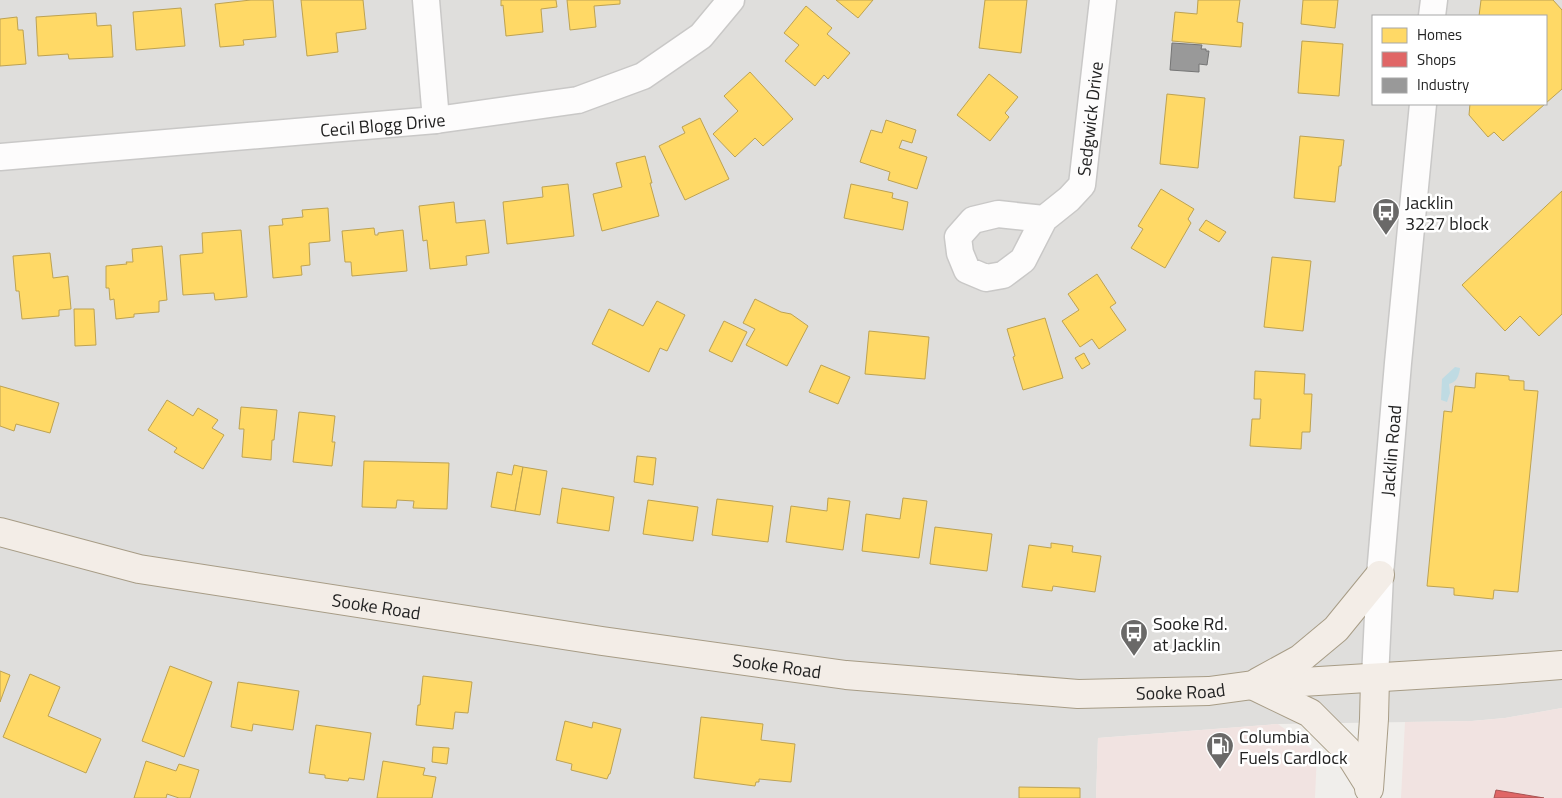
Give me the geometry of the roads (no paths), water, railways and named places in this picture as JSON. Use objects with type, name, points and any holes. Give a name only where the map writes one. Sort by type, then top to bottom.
[{"type":"main road","name":"Sooke Road","points":[[0,532],[140,569],[593,640],[846,675],[1078,694],[1209,691],[1253,685],[1562,665]]},
{"type":"main road","points":[[1253,685],[1300,659],[1336,629],[1380,575]]},
{"type":"main road","name":"Jacklin Road","points":[[1369,791],[1375,678]]},
{"type":"main road","points":[[1253,685],[1310,713],[1347,750],[1369,791]]},
{"type":"street","points":[[426,0],[436,120]]},
{"type":"street","name":"Cecil Blogg Drive","points":[[0,157],[436,120],[578,100],[643,76],[701,36],[731,0]]},
{"type":"street","name":"Sedgwick Drive","points":[[1044,219],[1069,199],[1082,185],[1103,0]]},
{"type":"street","points":[[1432,15],[1434,0]]},
{"type":"street","name":"Jacklin Road","points":[[1375,678],[1380,575],[1398,363],[1424,105]]},
{"type":"water","points":[[1455,367],[1460,368],[1459,374],[1456,380],[1449,384],[1450,393],[1447,402],[1441,400],[1442,379]]},
{"type":"place","name":"Jacklin 3227 block","points":[[1386,236]]},
{"type":"place","name":"Sooke Rd. at Jacklin","points":[[1134,657]]},
{"type":"place","name":"Columbia Fuels Cardlock","points":[[1220,770]]}]
